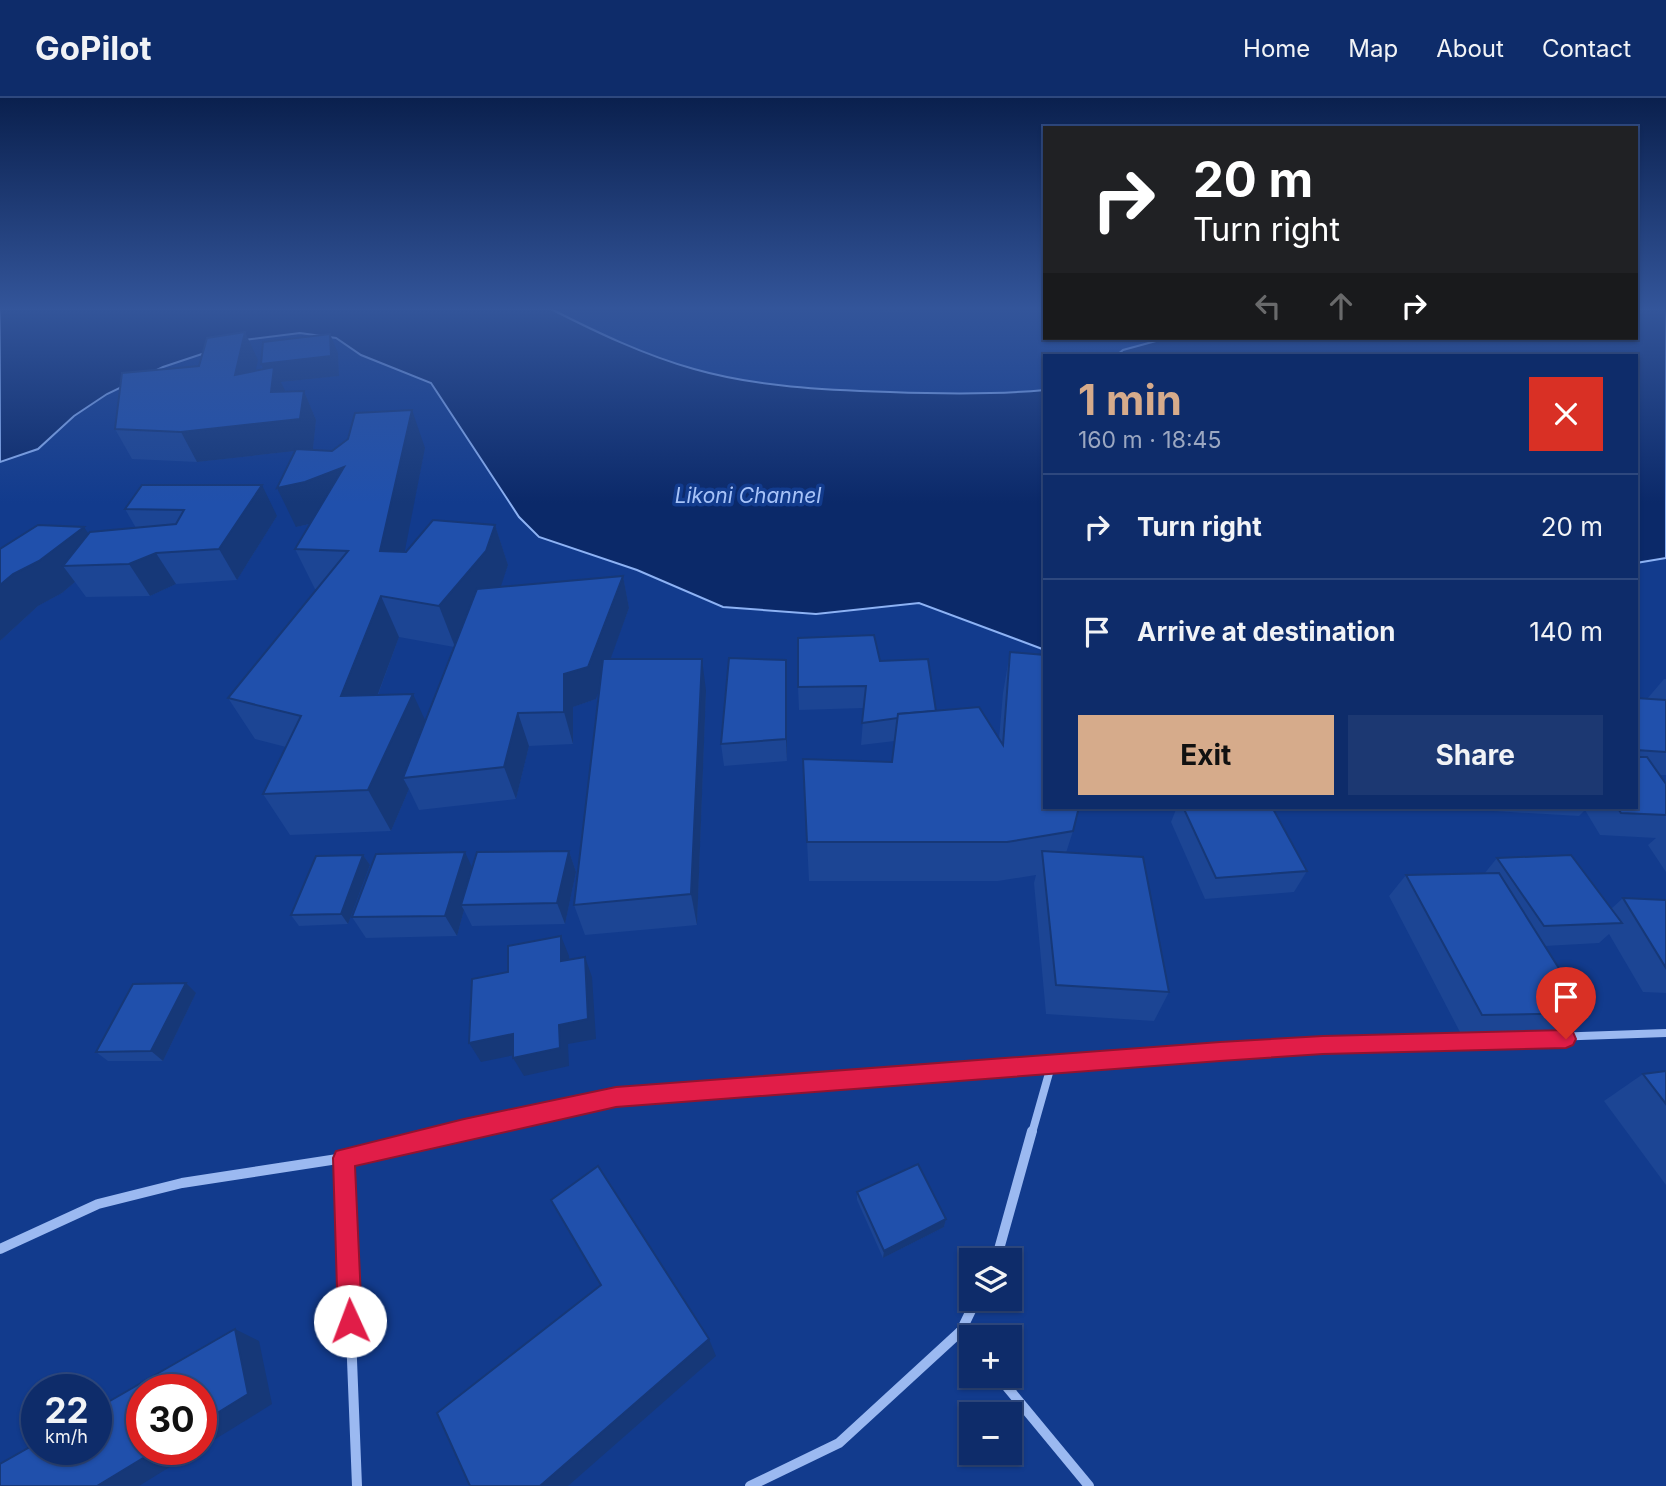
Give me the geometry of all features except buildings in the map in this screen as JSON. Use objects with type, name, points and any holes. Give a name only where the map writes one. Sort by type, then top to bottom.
[{"type":"street","points":[[0,1249],[98,1204],[182,1183],[344,1158],[616,1097],[1323,1045],[1666,1033]]},
{"type":"street","points":[[999,1248],[1051,1066]]},
{"type":"street","points":[[344,1158],[357,1486]]},
{"type":"street","points":[[750,1486],[839,1443],[959,1333]]},
{"type":"street","points":[[1008,1388],[1089,1486]]},
{"type":"water","name":"Likoni Channel","points":[[0,374],[149,374],[107,394],[74,416],[38,449],[0,462]]},
{"type":"water","name":"Likoni Channel","points":[[408,374],[713,374],[766,384],[816,389],[948,394],[1043,390],[1043,649],[919,603],[816,614],[723,607],[637,570],[539,537],[519,517],[431,383]]},
{"type":"water","points":[[1638,374],[1666,374],[1666,558],[1638,563]]},
{"type":"route","points":[[350,1321],[344,1158],[464,1129],[616,1097],[994,1071],[1220,1051],[1323,1045],[1566,1039]]}]
